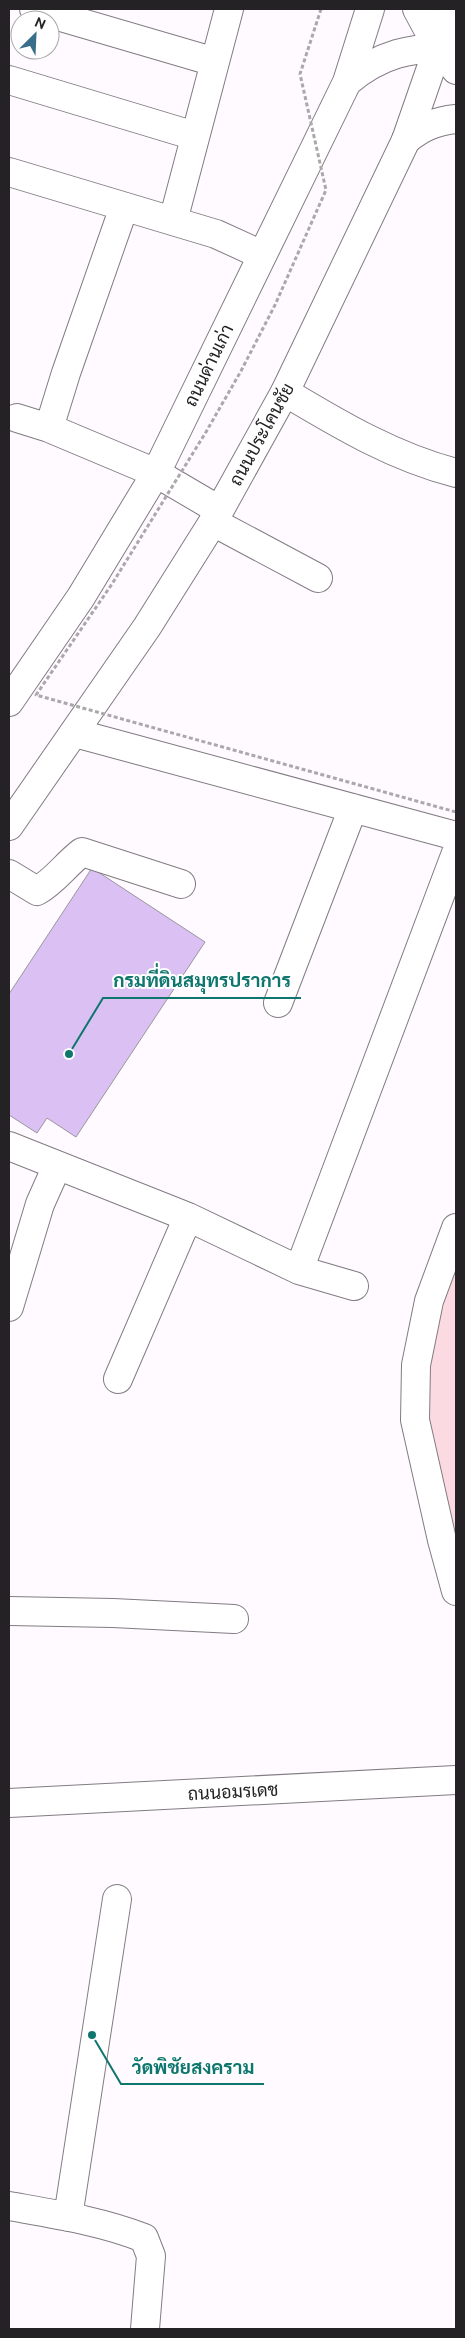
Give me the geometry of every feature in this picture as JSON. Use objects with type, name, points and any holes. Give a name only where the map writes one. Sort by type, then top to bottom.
[{"type":"main road","points":[[34,9],[215,62]]},
{"type":"main road","points":[[173,221],[229,9]]},
{"type":"main road","name":"ถนนด่านเก่า","points":[[9,702],[81,597],[156,472],[347,82],[370,9]]},
{"type":"main road","points":[[417,9],[447,49],[456,70]]},
{"type":"main road","name":"ถนนประโคนชัย","points":[[9,826],[147,628],[216,516],[285,392],[406,140],[447,49],[448,9]]},
{"type":"main road","points":[[347,82],[364,67],[398,53],[447,49]]},
{"type":"main road","points":[[9,80],[196,136]]},
{"type":"main road","points":[[406,140],[421,128],[440,120],[456,119]]},
{"type":"main road","points":[[9,172],[216,234],[262,255]]},
{"type":"main road","points":[[49,428],[66,373],[124,207]]},
{"type":"main road","points":[[285,392],[351,432],[426,465],[456,473]]},
{"type":"main road","points":[[17,418],[49,428],[156,472],[216,516],[318,578]]},
{"type":"main road","points":[[75,733],[456,836]]},
{"type":"main road","points":[[278,1003],[353,808]]},
{"type":"main road","points":[[9,874],[37,890],[50,884],[68,862],[82,852],[181,884]]},
{"type":"main road","points":[[299,1270],[456,853]]},
{"type":"main road","points":[[9,1146],[188,1217],[299,1270],[354,1286]]},
{"type":"main road","points":[[9,1307],[40,1204],[56,1166]]},
{"type":"main road","points":[[118,1379],[188,1217]]},
{"type":"main road","points":[[456,1228],[429,1301],[416,1365],[415,1411],[415,1420],[442,1540],[456,1591]]},
{"type":"main road","points":[[9,1611],[113,1613],[234,1619]]},
{"type":"main road","name":"ถนนอมรเดช","points":[[9,1803],[456,1780]]},
{"type":"main road","points":[[68,2217],[117,1899]]},
{"type":"main road","points":[[9,2206],[68,2217],[125,2231],[144,2238],[152,2256],[145,2329]]},
{"type":"path","points":[[321,9],[300,74],[326,190],[275,305],[210,425],[122,568],[36,695],[456,812]]},
{"type":"shaded area","points":[[456,1263],[456,1539],[420,1387]]},
{"type":"building","points":[[92,868],[205,942],[76,1137],[47,1118],[37,1133],[9,1115],[9,994]]},
{"type":"place","name":"กรมที่ดินสมุทรปราการ","points":[[69,1054]]},
{"type":"place","name":"วัดพิชัยสงคราม","points":[[92,2035]]}]
